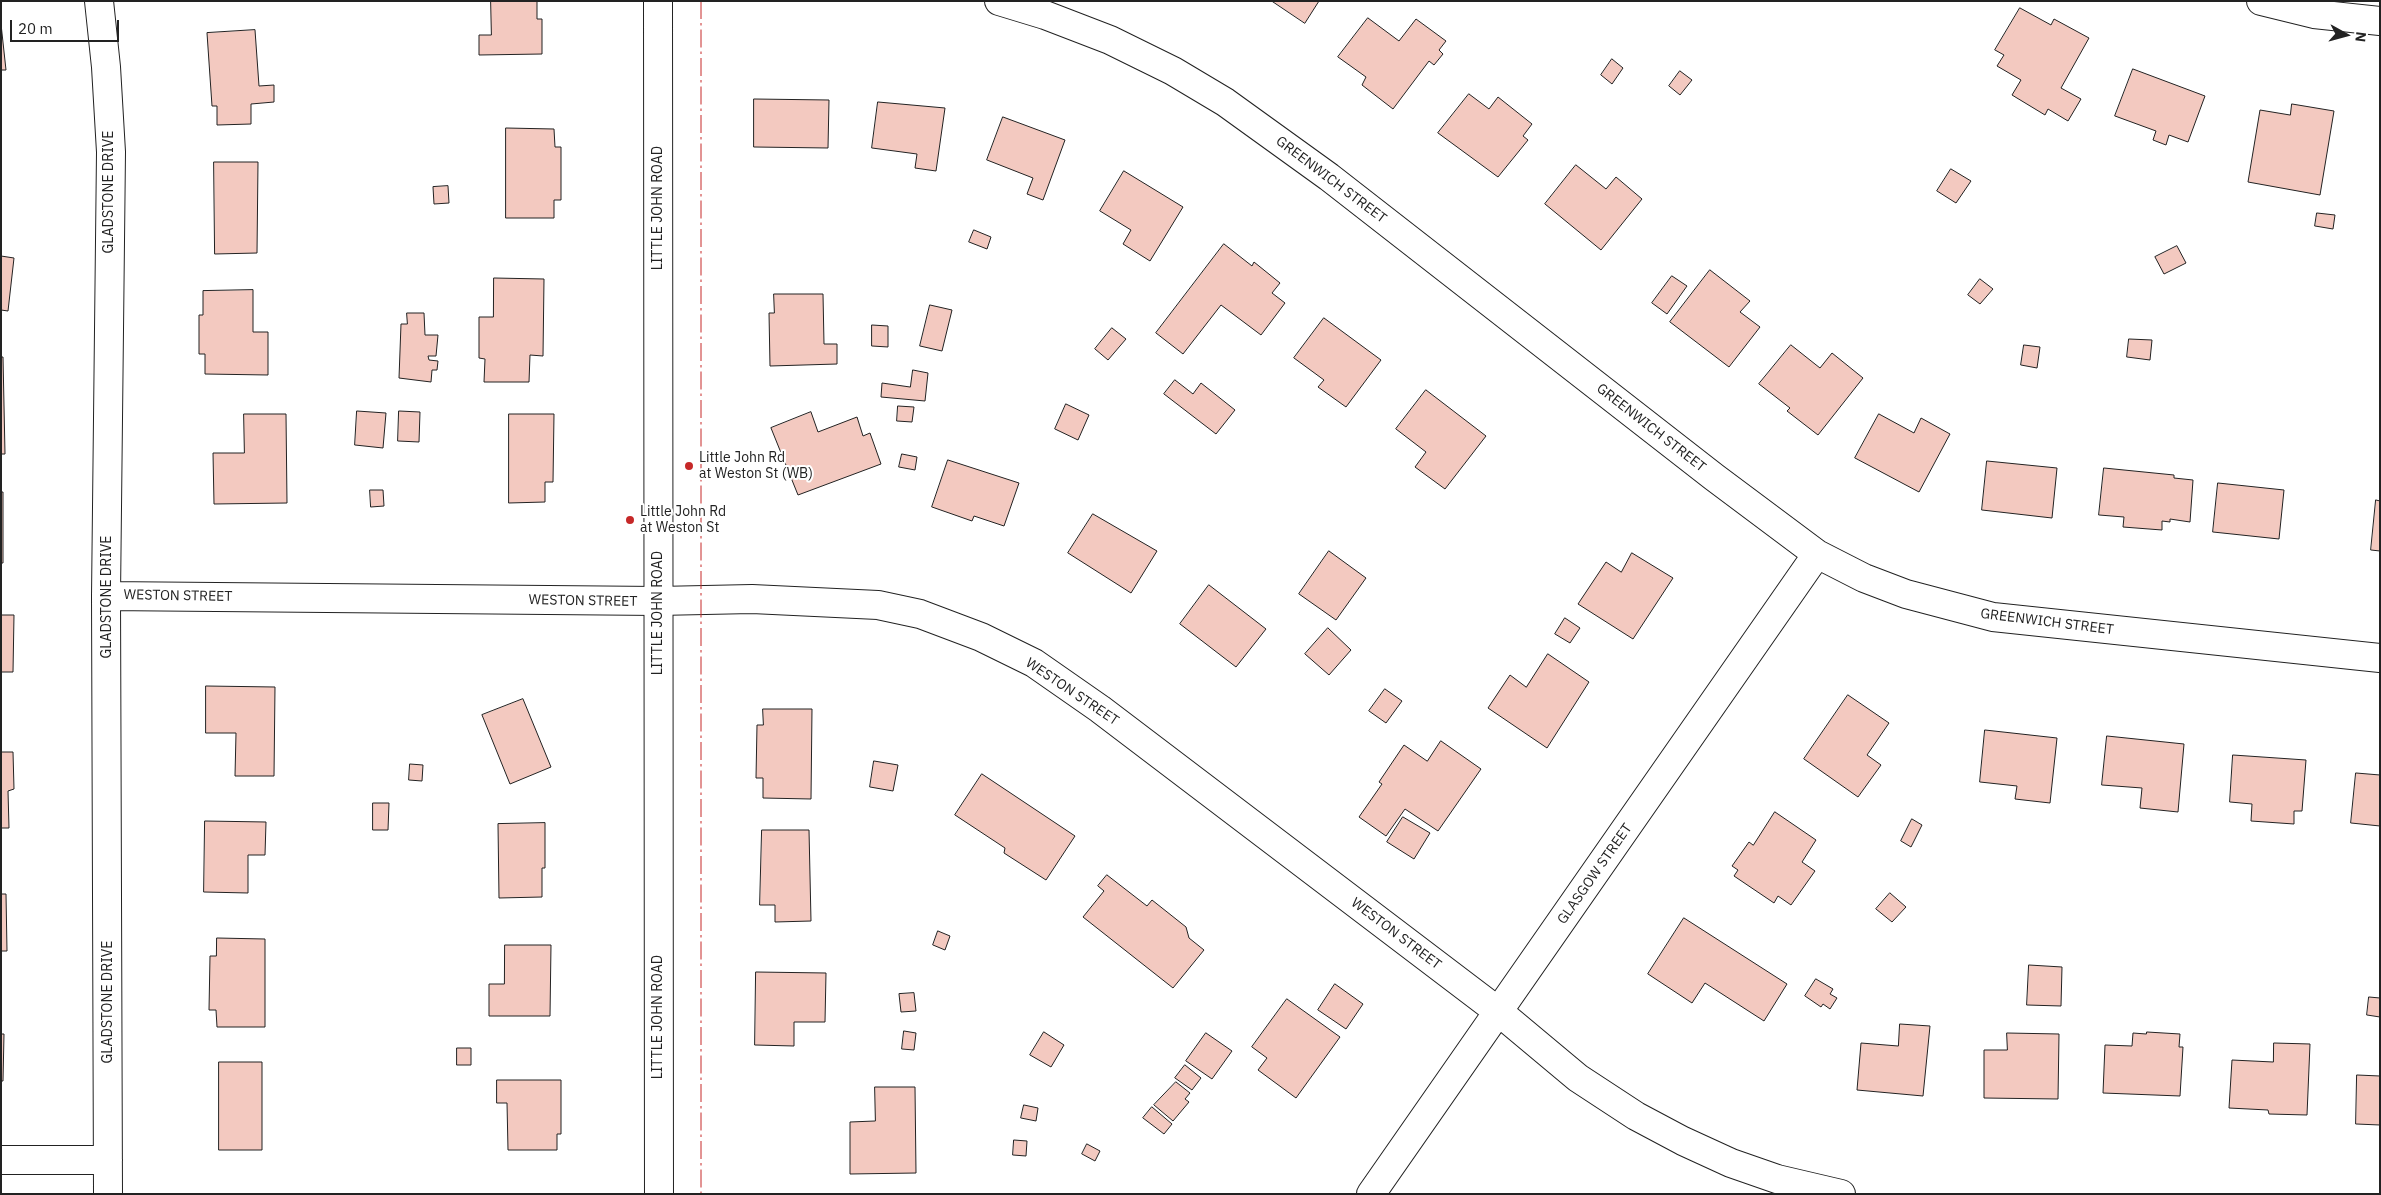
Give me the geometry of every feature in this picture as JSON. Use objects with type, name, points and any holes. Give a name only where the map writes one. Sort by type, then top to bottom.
[{"type":"street","name":"GLADSTONE DRIVE","points":[[99,1],[106,67],[111,152],[106,596],[108,1194]]},
{"type":"street","name":"LITTLE JOHN ROAD","points":[[658,1],[659,1194]]},
{"type":"street","name":"GREENWICH STREET","points":[[999,1],[1045,15],[1110,40],[1172,71],[1225,102],[1329,177],[1706,471],[1818,554],[1864,578],[1906,594],[1993,617],[2380,658]]},
{"type":"street","points":[[2260,1],[2314,14],[2380,22]]},
{"type":"street","name":"GLASGOW STREET","points":[[1371,1194],[1818,554]]},
{"type":"street","name":"WESTON STREET","points":[[106,596],[658,601],[752,600],[878,606],[920,614],[990,642],[1034,663],[1100,709],[1499,1012],[1578,1078],[1636,1116],[1731,1164],[1777,1179],[1841,1194]]},
{"type":"street","points":[[1,1160],[108,1160]]},
{"type":"building","points":[[491,1],[537,1],[537,19],[542,19],[542,54],[479,55],[479,35],[491,35]]},
{"type":"building","points":[[1272,1],[1319,1],[1305,23]]},
{"type":"building","points":[[2020,8],[2051,25],[2054,19],[2089,38],[2061,88],[2081,99],[2068,121],[2048,109],[2045,115],[2012,95],[2021,80],[1997,66],[2004,55],[1995,50]]},
{"type":"building","points":[[1368,18],[1399,41],[1416,19],[1446,41],[1439,50],[1443,54],[1434,65],[1429,61],[1393,109],[1362,85],[1366,77],[1338,57]]},
{"type":"building","points":[[1,24],[6,70],[1,70]]},
{"type":"building","points":[[255,30],[259,86],[274,85],[274,102],[251,104],[251,124],[217,125],[217,106],[212,106],[207,33]]},
{"type":"building","points":[[1612,59],[1623,68],[1612,84],[1601,75]]},
{"type":"building","points":[[2133,69],[2205,96],[2188,142],[2169,135],[2166,145],[2153,140],[2156,131],[2115,116]]},
{"type":"building","points":[[1680,71],[1692,80],[1680,95],[1669,86]]},
{"type":"building","points":[[1469,94],[1489,109],[1498,97],[1532,124],[1523,136],[1528,140],[1498,177],[1438,133]]},
{"type":"building","points":[[754,99],[829,100],[828,148],[754,147]]},
{"type":"building","points":[[878,102],[945,108],[936,171],[915,168],[917,154],[872,148]]},
{"type":"building","points":[[2292,104],[2334,111],[2320,195],[2248,182],[2260,110],[2290,115]]},
{"type":"building","points":[[1003,117],[1065,140],[1043,200],[1027,194],[1033,178],[987,160]]},
{"type":"building","points":[[506,128],[554,129],[555,147],[561,147],[561,200],[554,200],[554,218],[506,218]]},
{"type":"building","points":[[214,162],[258,162],[257,253],[215,254]]},
{"type":"building","points":[[1576,165],[1606,189],[1616,177],[1642,199],[1601,250],[1545,204]]},
{"type":"building","points":[[1951,169],[1971,181],[1956,203],[1937,191]]},
{"type":"building","points":[[1124,171],[1183,207],[1150,261],[1123,244],[1131,230],[1100,211]]},
{"type":"building","points":[[448,186],[449,203],[434,204],[433,187]]},
{"type":"building","points":[[2317,213],[2335,215],[2333,229],[2315,226]]},
{"type":"building","points":[[974,230],[991,237],[987,249],[969,242]]},
{"type":"building","points":[[1224,244],[1252,266],[1254,262],[1280,283],[1272,293],[1285,303],[1261,335],[1221,305],[1183,354],[1156,333]]},
{"type":"building","points":[[2177,246],[2186,263],[2164,274],[2155,257]]},
{"type":"building","points":[[1,256],[14,258],[8,311],[1,310]]},
{"type":"building","points":[[1710,270],[1750,301],[1740,312],[1760,327],[1729,367],[1670,322]]},
{"type":"building","points":[[1672,276],[1687,286],[1667,314],[1652,303]]},
{"type":"building","points":[[494,278],[544,279],[543,356],[530,355],[529,382],[484,382],[485,359],[479,358],[479,317],[493,317]]},
{"type":"building","points":[[1980,279],[1993,289],[1980,304],[1968,295]]},
{"type":"building","points":[[253,290],[253,332],[268,332],[268,375],[205,374],[205,354],[199,354],[199,315],[203,315],[203,291]]},
{"type":"building","points":[[774,294],[823,294],[824,344],[837,344],[837,364],[770,366],[769,313],[774,313]]},
{"type":"building","points":[[930,305],[952,310],[942,351],[920,346]]},
{"type":"building","points":[[407,313],[424,313],[425,335],[438,335],[436,356],[428,356],[429,360],[438,361],[437,370],[432,370],[431,382],[399,378],[401,324],[407,324]]},
{"type":"building","points":[[1324,318],[1381,360],[1346,407],[1318,387],[1324,380],[1294,358]]},
{"type":"building","points":[[872,325],[888,326],[888,347],[872,346]]},
{"type":"building","points":[[1112,328],[1126,339],[1108,360],[1095,349]]},
{"type":"building","points":[[2129,339],[2152,340],[2150,360],[2127,357]]},
{"type":"building","points":[[1791,345],[1820,368],[1832,353],[1863,378],[1818,435],[1787,411],[1790,408],[1759,384]]},
{"type":"building","points":[[2024,345],[2040,347],[2037,368],[2021,365]]},
{"type":"building","points":[[1,357],[3,357],[5,454],[1,454]]},
{"type":"building","points":[[913,370],[928,373],[925,401],[881,397],[882,383],[910,387]]},
{"type":"building","points":[[1175,380],[1193,394],[1201,383],[1235,410],[1216,434],[1164,394]]},
{"type":"building","points":[[1426,390],[1486,436],[1445,489],[1415,467],[1426,452],[1396,429]]},
{"type":"building","points":[[1066,404],[1089,415],[1078,440],[1055,429]]},
{"type":"building","points":[[898,406],[914,407],[912,422],[897,421]]},
{"type":"building","points":[[357,411],[386,413],[383,448],[355,445]]},
{"type":"building","points":[[399,411],[420,412],[419,442],[398,441]]},
{"type":"building","points":[[811,412],[818,432],[857,417],[863,436],[870,433],[881,464],[798,495],[771,428]]},
{"type":"building","points":[[244,414],[286,414],[287,503],[214,504],[213,453],[244,453]]},
{"type":"building","points":[[509,414],[554,414],[553,482],[545,482],[545,502],[509,503]]},
{"type":"building","points":[[1879,414],[1914,433],[1921,418],[1950,434],[1919,492],[1855,458]]},
{"type":"building","points":[[902,454],[917,457],[915,470],[899,467]]},
{"type":"building","points":[[948,460],[1019,483],[1004,526],[974,516],[972,521],[932,507]]},
{"type":"building","points":[[1987,461],[2057,468],[2052,518],[1982,510]]},
{"type":"building","points":[[2104,468],[2174,475],[2174,478],[2193,480],[2190,522],[2170,519],[2170,522],[2162,521],[2162,530],[2123,527],[2124,517],[2099,515]]},
{"type":"building","points":[[2218,483],[2284,490],[2279,539],[2213,532]]},
{"type":"building","points":[[370,490],[383,490],[384,506],[371,507]]},
{"type":"building","points":[[1,492],[3,492],[3,563],[1,563]]},
{"type":"building","points":[[2376,500],[2380,501],[2380,551],[2371,550]]},
{"type":"building","points":[[1093,514],[1157,551],[1131,593],[1068,553]]},
{"type":"building","points":[[1329,551],[1366,578],[1336,620],[1299,594]]},
{"type":"building","points":[[1632,553],[1673,578],[1633,639],[1578,604],[1606,562],[1621,572]]},
{"type":"building","points":[[1209,585],[1266,629],[1236,667],[1180,624]]},
{"type":"building","points":[[1,615],[14,615],[13,672],[1,672]]},
{"type":"building","points":[[1565,618],[1580,628],[1570,643],[1555,634]]},
{"type":"building","points":[[1328,628],[1351,650],[1329,675],[1305,654]]},
{"type":"building","points":[[1548,654],[1589,682],[1547,748],[1488,708],[1510,675],[1526,687]]},
{"type":"building","points":[[206,686],[275,687],[274,776],[235,776],[236,733],[206,733]]},
{"type":"building","points":[[1385,689],[1402,701],[1386,723],[1369,711]]},
{"type":"building","points":[[1848,695],[1889,723],[1867,755],[1881,765],[1858,797],[1804,759]]},
{"type":"building","points":[[523,699],[551,767],[510,784],[482,715]]},
{"type":"building","points":[[763,709],[812,709],[811,799],[763,798],[763,778],[756,778],[757,725],[763,725]]},
{"type":"building","points":[[1985,730],[2057,738],[2050,803],[2015,799],[2017,786],[1980,782]]},
{"type":"building","points":[[2107,736],[2184,744],[2178,812],[2140,808],[2142,788],[2102,785]]},
{"type":"building","points":[[1441,741],[1481,769],[1438,831],[1405,809],[1386,836],[1359,817],[1382,784],[1379,782],[1404,745],[1427,761]]},
{"type":"building","points":[[1,752],[13,752],[14,789],[8,791],[9,828],[1,828]]},
{"type":"building","points":[[2233,755],[2306,760],[2302,811],[2294,811],[2294,824],[2251,821],[2252,804],[2230,802]]},
{"type":"building","points":[[874,761],[898,765],[893,791],[870,787]]},
{"type":"building","points":[[410,764],[423,765],[422,781],[409,780]]},
{"type":"building","points":[[2356,773],[2380,775],[2380,826],[2351,823]]},
{"type":"building","points":[[982,774],[1075,836],[1046,880],[1004,853],[1005,848],[955,815]]},
{"type":"building","points":[[373,803],[389,803],[388,830],[373,830]]},
{"type":"building","points":[[1775,812],[1816,840],[1802,862],[1815,871],[1791,905],[1778,896],[1774,903],[1734,876],[1738,870],[1732,866],[1749,842],[1753,845]]},
{"type":"building","points":[[1403,817],[1430,833],[1414,859],[1387,842]]},
{"type":"building","points":[[1912,819],[1922,825],[1911,847],[1901,841]]},
{"type":"building","points":[[205,821],[266,822],[265,855],[248,855],[248,893],[204,892]]},
{"type":"building","points":[[545,823],[545,868],[542,868],[542,897],[499,898],[498,824]]},
{"type":"building","points":[[762,830],[809,830],[811,921],[775,922],[775,905],[760,905]]},
{"type":"building","points":[[1107,875],[1147,906],[1152,900],[1186,927],[1189,938],[1204,950],[1173,988],[1083,917],[1104,891],[1098,886]]},
{"type":"building","points":[[1890,893],[1906,907],[1892,922],[1876,909]]},
{"type":"building","points":[[1,894],[6,894],[7,951],[1,951]]},
{"type":"building","points":[[1684,918],[1787,984],[1764,1021],[1705,983],[1692,1003],[1648,974]]},
{"type":"building","points":[[938,931],[950,936],[945,950],[933,945]]},
{"type":"building","points":[[217,938],[265,939],[265,1027],[217,1027],[216,1010],[209,1010],[210,956],[216,956]]},
{"type":"building","points":[[505,945],[551,945],[550,1016],[489,1016],[489,984],[504,984]]},
{"type":"building","points":[[2029,965],[2062,967],[2061,1006],[2027,1005]]},
{"type":"building","points":[[756,972],[826,973],[825,1022],[794,1022],[794,1046],[755,1045]]},
{"type":"building","points":[[1816,979],[1833,989],[1830,994],[1837,998],[1830,1009],[1823,1004],[1821,1007],[1805,996]]},
{"type":"building","points":[[1335,984],[1363,1004],[1346,1029],[1318,1010]]},
{"type":"building","points":[[914,993],[916,1011],[901,1012],[899,994]]},
{"type":"building","points":[[2369,997],[2380,998],[2380,1017],[2367,1015]]},
{"type":"building","points":[[1287,999],[1340,1037],[1296,1098],[1258,1070],[1267,1058],[1252,1047]]},
{"type":"building","points":[[1900,1024],[1930,1026],[1923,1096],[1857,1090],[1861,1043],[1898,1046]]},
{"type":"building","points":[[904,1031],[916,1033],[914,1050],[902,1049]]},
{"type":"building","points":[[1044,1032],[1064,1045],[1051,1067],[1030,1055]]},
{"type":"building","points":[[2147,1032],[2180,1034],[2179,1047],[2183,1047],[2180,1096],[2103,1093],[2105,1045],[2132,1046],[2133,1033],[2146,1034]]},
{"type":"building","points":[[1206,1033],[1232,1051],[1212,1079],[1186,1061]]},
{"type":"building","points":[[2007,1033],[2059,1034],[2058,1099],[1984,1098],[1984,1050],[2007,1050]]},
{"type":"building","points":[[1,1034],[4,1034],[3,1081],[1,1081]]},
{"type":"building","points":[[2274,1043],[2310,1044],[2307,1115],[2269,1114],[2268,1110],[2229,1108],[2232,1060],[2273,1062]]},
{"type":"building","points":[[457,1048],[471,1048],[471,1065],[457,1065]]},
{"type":"building","points":[[219,1062],[262,1062],[262,1150],[219,1150]]},
{"type":"building","points":[[1185,1065],[1201,1078],[1192,1090],[1175,1078]]},
{"type":"building","points":[[2357,1075],[2380,1076],[2380,1125],[2356,1124]]},
{"type":"building","points":[[497,1080],[561,1080],[561,1134],[557,1134],[557,1150],[508,1150],[507,1103],[497,1103]]},
{"type":"building","points":[[1176,1082],[1190,1093],[1185,1099],[1189,1102],[1173,1121],[1154,1105]]},
{"type":"building","points":[[875,1087],[915,1087],[916,1173],[850,1174],[850,1122],[875,1121]]},
{"type":"building","points":[[1024,1105],[1038,1108],[1036,1121],[1021,1118]]},
{"type":"building","points":[[1152,1107],[1172,1124],[1164,1134],[1143,1118]]},
{"type":"building","points":[[1014,1140],[1027,1141],[1026,1156],[1013,1155]]},
{"type":"building","points":[[1087,1144],[1100,1151],[1095,1161],[1082,1154]]},
{"type":"power","points":[[701,1],[701,1194]]},
{"type":"place","name":"Little John Rd at Weston St (WB)","points":[[689,466]]},
{"type":"place","name":"Little John Rd at Weston St","points":[[630,520]]}]
